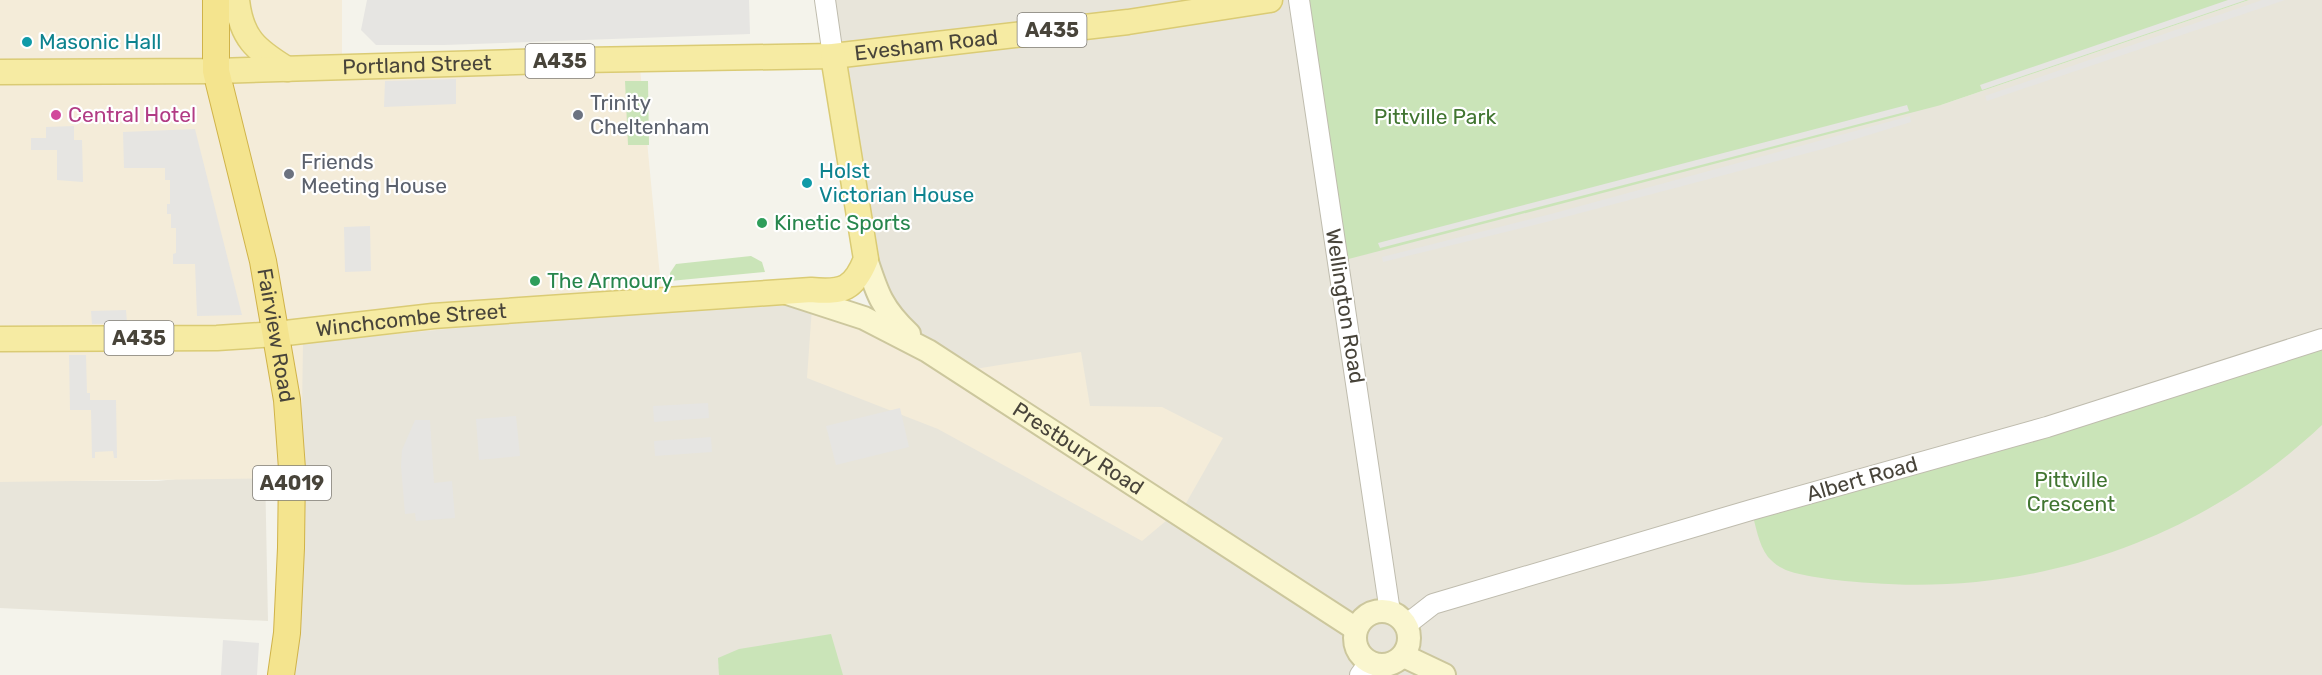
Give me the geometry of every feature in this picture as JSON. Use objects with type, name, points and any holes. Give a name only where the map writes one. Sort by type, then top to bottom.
[{"type":"highway","name":"Fairview Road","points":[[216,0],[216,71],[263,261],[287,400],[292,469],[287,623],[281,675]]},
{"type":"main road","points":[[237,0],[240,21],[252,43],[265,55],[287,69]]},
{"type":"main road","name":"Evesham Road","points":[[834,56],[1128,21],[1270,0]]},
{"type":"main road","name":"Portland Street","points":[[0,72],[216,71],[581,60],[834,56]]},
{"type":"main road","points":[[834,56],[866,259],[877,294],[891,318],[928,351]]},
{"type":"main road","name":"A435","points":[[787,293],[811,290],[831,291],[844,288],[859,276],[866,259]]},
{"type":"main road","name":"Winchcombe Street","points":[[0,339],[217,338],[277,334],[433,316],[787,293]]},
{"type":"main road","name":"Prestbury Road","points":[[787,293],[864,318],[928,351],[1356,628]]},
{"type":"main road","points":[[1382,611],[1398,619],[1409,641],[1404,656],[1387,665],[1364,669],[1355,644],[1356,628],[1366,615],[1382,611]]},
{"type":"main road","points":[[1404,656],[1443,675]]},
{"type":"street","points":[[825,0],[834,56]]},
{"type":"street","name":"Wellington Road","points":[[1299,0],[1398,619]]},
{"type":"street","name":"Albert Road","points":[[1398,619],[1433,604],[1751,510],[2047,427],[2322,339]]},
{"type":"shaded area","points":[[0,0],[342,0],[342,74],[640,68],[663,308],[303,343],[301,478],[0,482]]},
{"type":"shaded area","points":[[367,0],[749,0],[750,34],[444,45],[376,45],[361,30]]},
{"type":"shaded area","points":[[827,0],[1299,0],[1941,105],[2249,0],[2322,0],[2322,675],[281,675],[287,633],[277,334],[787,293],[886,328],[877,294]]},
{"type":"shaded area","points":[[2228,0],[2246,0],[1982,90],[1980,85]]},
{"type":"shaded area","points":[[2262,0],[2285,0],[1987,101],[1985,96]]},
{"type":"shaded area","points":[[456,79],[456,104],[384,107],[385,81]]},
{"type":"shaded area","points":[[1907,105],[1909,111],[1380,248],[1378,243]]},
{"type":"shaded area","points":[[1910,116],[1911,122],[1823,149],[1550,221],[1383,262],[1382,257],[1551,214]]},
{"type":"shaded area","points":[[74,126],[74,140],[82,140],[83,182],[57,180],[57,150],[31,150],[31,138],[46,138],[46,127]]},
{"type":"shaded area","points":[[195,129],[242,315],[197,316],[195,264],[173,264],[173,254],[176,253],[176,228],[171,228],[171,214],[167,214],[167,204],[170,204],[170,180],[165,180],[165,168],[124,168],[123,132]]},
{"type":"shaded area","points":[[370,226],[371,271],[345,272],[344,227]]},
{"type":"shaded area","points":[[812,307],[975,369],[1081,352],[1090,406],[1162,407],[1223,438],[1185,505],[1142,541],[938,429],[807,378]]},
{"type":"shaded area","points":[[126,310],[127,323],[92,324],[91,311]]},
{"type":"shaded area","points":[[69,355],[86,355],[87,393],[90,393],[90,400],[116,400],[117,458],[114,458],[113,451],[95,452],[95,458],[92,458],[91,410],[70,410]]},
{"type":"shaded area","points":[[708,403],[709,418],[654,422],[653,406]]},
{"type":"shaded area","points":[[900,408],[909,447],[836,465],[826,426]]},
{"type":"shaded area","points":[[516,416],[520,456],[479,460],[476,419]]},
{"type":"shaded area","points":[[415,420],[430,420],[434,483],[452,481],[455,518],[416,521],[415,513],[405,514],[402,450]]},
{"type":"shaded area","points":[[711,437],[712,452],[655,456],[654,441]]},
{"type":"shaded area","points":[[265,469],[268,621],[0,608],[0,481],[158,481]]},
{"type":"shaded area","points":[[223,640],[259,643],[257,675],[221,675]]},
{"type":"green space","name":"Pittville Park","points":[[1299,0],[2249,0],[1941,105],[1337,262]]},
{"type":"green space","points":[[625,81],[648,81],[649,145],[628,145]]},
{"type":"green space","points":[[751,256],[762,262],[765,272],[670,281],[670,273],[676,264]]},
{"type":"green space","name":"Pittville Crescent","points":[[2322,339],[2322,425],[2275,465],[2224,500],[2170,529],[2113,552],[2055,569],[1994,580],[1933,585],[1871,583],[1789,571],[1778,566],[1768,557],[1760,540],[1751,510]]},
{"type":"green space","points":[[831,634],[843,675],[719,675],[718,658],[739,649]]},
{"type":"place","name":"Masonic Hall","points":[[27,42]]},
{"type":"place","name":"Central Hotel","points":[[56,115]]},
{"type":"place","name":"Trinity Cheltenham","points":[[578,115]]},
{"type":"place","name":"Friends Meeting House","points":[[289,174]]},
{"type":"place","name":"Holst Victorian House","points":[[807,183]]},
{"type":"place","name":"Kinetic Sports","points":[[762,223]]},
{"type":"place","name":"The Armoury","points":[[535,281]]}]
